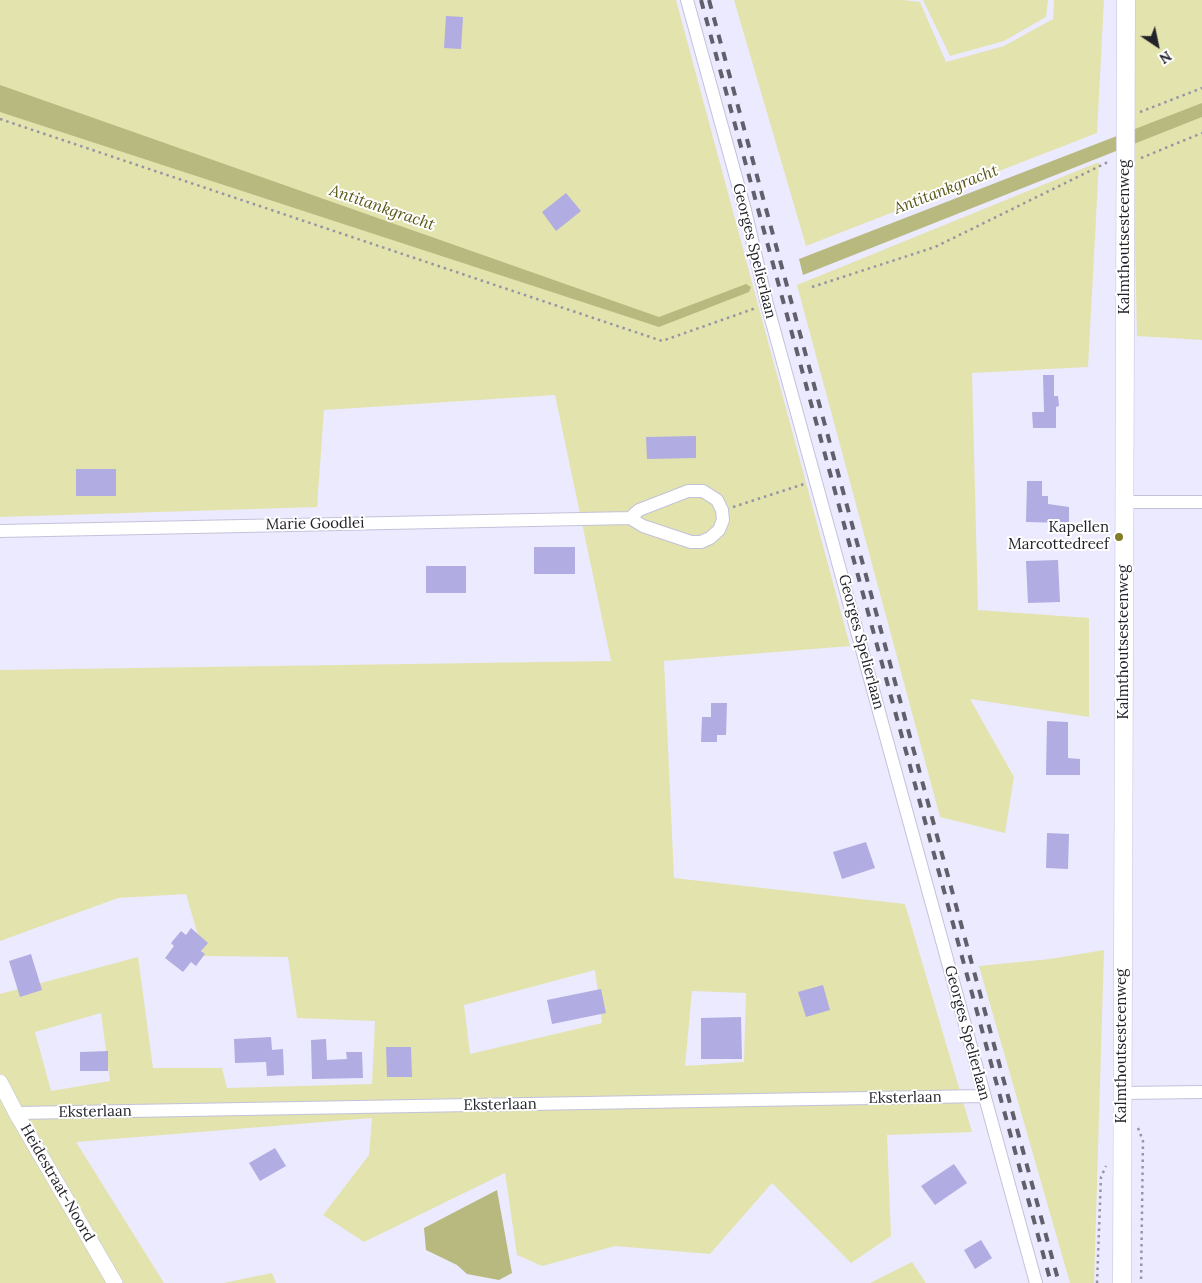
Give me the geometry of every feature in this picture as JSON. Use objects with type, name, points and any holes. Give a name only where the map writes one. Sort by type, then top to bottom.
[{"type":"main road","name":"Kalmthoutsesteenweg","points":[[1122,1283],[1126,0]]},
{"type":"street","name":"Georges Spelierlaan","points":[[687,0],[745,210],[767,304],[817,480],[1036,1283]]},
{"type":"street","name":"Marie Goodlei","points":[[0,531],[630,518],[643,526],[691,542],[701,542],[710,538],[719,530],[723,520],[722,510],[717,500],[703,491],[688,491],[639,510],[630,518]]},
{"type":"street","points":[[1124,502],[1202,502]]},
{"type":"street","name":"Heidestraat-Noord","points":[[0,1082],[16,1113],[116,1283]]},
{"type":"street","points":[[1122,1093],[1202,1092]]},
{"type":"street","name":"Eksterlaan","points":[[16,1113],[984,1096]]},
{"type":"path","points":[[1125,118],[1202,88]]},
{"type":"path","points":[[0,119],[662,341],[767,304]]},
{"type":"path","points":[[812,286],[935,247],[1125,159],[1202,133]]},
{"type":"path","points":[[722,510],[817,480]]},
{"type":"path","points":[[1137,1126],[1143,1141],[1140,1283]]},
{"type":"path","points":[[1098,1283],[1101,1177],[1110,1161],[1121,1148]]},
{"type":"shaded area","points":[[0,0],[676,0],[850,646],[664,661],[674,878],[905,904],[972,1132],[887,1135],[891,1236],[851,1263],[772,1183],[710,1254],[615,1246],[542,1266],[517,1255],[505,1173],[364,1242],[323,1215],[369,1155],[372,1118],[76,1142],[164,1283],[0,1283],[0,994],[138,957],[153,1068],[222,1068],[227,1088],[372,1084],[375,1021],[297,1018],[288,957],[204,956],[186,894],[118,898],[0,941],[0,670],[611,661],[555,395],[324,410],[317,507],[0,517]],"holes":[[[595,970],[602,1023],[470,1054],[464,1005]],[[692,991],[746,993],[744,1062],[685,1066]],[[101,1013],[110,1081],[51,1091],[35,1032]]]},
{"type":"shaded area","points":[[734,0],[903,0],[920,2],[946,62],[1004,46],[1053,19],[1054,0],[1104,0],[1097,133],[806,246]]},
{"type":"shaded area","points":[[923,0],[1048,0],[1046,17],[1004,41],[950,56]]},
{"type":"shaded area","points":[[1132,0],[1202,0],[1202,340],[1137,336],[1132,114]]},
{"type":"shaded area","name":"Antitankgracht","points":[[0,85],[659,317],[746,284],[751,287],[749,292],[659,327],[0,112]]},
{"type":"shaded area","name":"Antitankgracht","points":[[1202,103],[1202,117],[803,275],[799,259]]},
{"type":"shaded area","points":[[1099,162],[1088,367],[972,373],[978,610],[1089,618],[1089,717],[970,699],[1014,777],[1005,833],[940,817],[797,285]]},
{"type":"shaded area","points":[[1104,950],[1094,1283],[1070,1283],[979,966],[1050,959]]},
{"type":"shaded area","points":[[497,1190],[512,1273],[499,1280],[467,1274],[457,1265],[426,1250],[424,1228]]},
{"type":"shaded area","points":[[912,1262],[926,1283],[870,1283]]},
{"type":"shaded area","points":[[272,1273],[276,1283],[223,1283]]},
{"type":"building","points":[[446,16],[463,17],[461,49],[444,48]]},
{"type":"building","points":[[566,193],[581,211],[556,231],[542,212]]},
{"type":"building","points":[[1043,375],[1054,375],[1054,396],[1058,396],[1059,406],[1056,407],[1056,428],[1033,428],[1032,412],[1044,412]]},
{"type":"building","points":[[696,436],[696,458],[647,459],[646,437]]},
{"type":"building","points":[[76,469],[116,469],[116,496],[76,496]]},
{"type":"building","points":[[1027,481],[1042,481],[1042,496],[1048,496],[1048,504],[1069,507],[1069,523],[1026,522]]},
{"type":"building","points":[[534,547],[575,547],[575,574],[534,574]]},
{"type":"building","points":[[1058,560],[1060,602],[1028,603],[1026,561]]},
{"type":"building","points":[[426,566],[466,566],[466,593],[426,593]]},
{"type":"building","points":[[711,703],[727,703],[726,735],[717,735],[717,742],[701,742],[702,717],[711,717]]},
{"type":"building","points":[[1047,721],[1068,722],[1068,758],[1080,759],[1080,775],[1046,775]]},
{"type":"building","points":[[1047,833],[1069,834],[1068,869],[1046,868]]},
{"type":"building","points":[[866,842],[875,868],[842,879],[833,852]]},
{"type":"building","points":[[191,928],[208,943],[201,951],[205,954],[196,966],[191,962],[183,972],[165,958],[174,946],[171,943],[181,931],[186,935]]},
{"type":"building","points":[[31,954],[42,990],[20,997],[9,961]]},
{"type":"building","points":[[823,985],[830,1010],[806,1017],[798,992]]},
{"type":"building","points":[[601,989],[606,1013],[552,1024],[547,1000]]},
{"type":"building","points":[[741,1017],[742,1059],[701,1059],[701,1018]]},
{"type":"building","points":[[271,1037],[272,1050],[283,1049],[284,1075],[267,1076],[266,1062],[235,1063],[234,1039]]},
{"type":"building","points":[[326,1039],[327,1060],[347,1059],[346,1052],[362,1052],[363,1078],[312,1079],[311,1040]]},
{"type":"building","points":[[386,1047],[411,1047],[412,1077],[387,1077]]},
{"type":"building","points":[[108,1051],[108,1071],[80,1071],[80,1052]]},
{"type":"building","points":[[275,1148],[286,1166],[260,1181],[249,1163]]},
{"type":"building","points":[[954,1164],[967,1183],[935,1205],[921,1186]]},
{"type":"building","points":[[981,1240],[992,1258],[975,1269],[964,1250]]},
{"type":"railway","points":[[701,0],[1051,1283]]},
{"type":"railway","points":[[709,0],[1059,1283]]},
{"type":"place","name":"Kapellen Marcottedreef","points":[[1119,537]]}]
